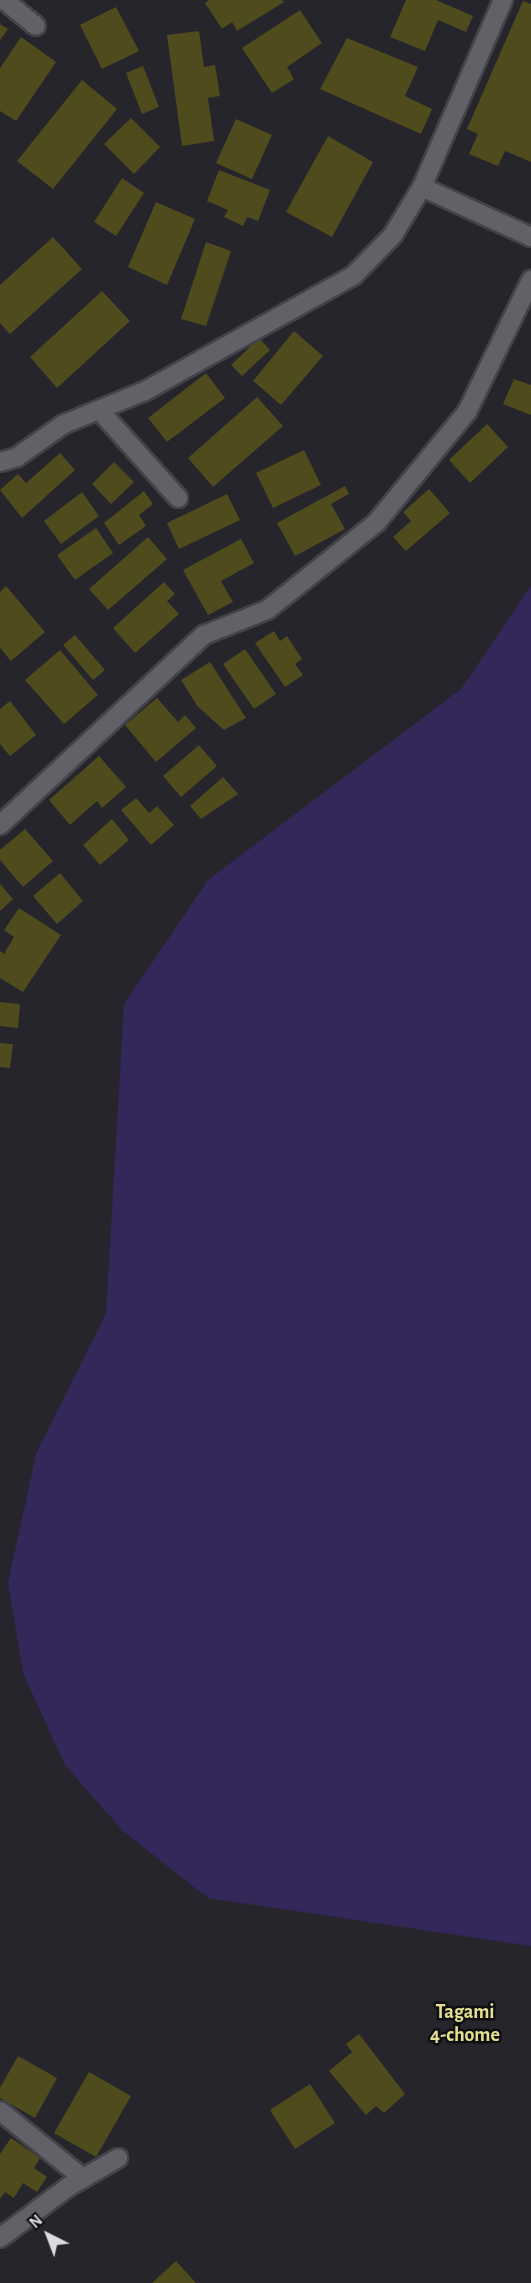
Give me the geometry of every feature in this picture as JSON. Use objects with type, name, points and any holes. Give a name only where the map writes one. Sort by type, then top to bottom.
[{"type":"street","points":[[4,0],[36,26]]},
{"type":"street","points":[[0,462],[17,457],[64,424],[145,391],[354,275],[393,235],[422,187],[503,0]]},
{"type":"street","points":[[422,187],[531,237]]},
{"type":"street","points":[[0,825],[204,635],[267,610],[376,522],[467,412],[531,280]]},
{"type":"street","points":[[100,411],[178,498]]},
{"type":"street","points":[[0,2111],[83,2178]]},
{"type":"street","points":[[0,2238],[83,2178],[118,2158]]},
{"type":"shaded area","points":[[531,586],[531,1946],[208,1898],[123,1831],[65,1765],[23,1673],[8,1583],[36,1454],[106,1314],[124,1004],[208,880],[461,689]]},
{"type":"building","points":[[209,0],[282,0],[284,2],[237,31],[232,22],[222,29],[205,3]]},
{"type":"building","points":[[406,0],[436,0],[473,16],[466,32],[438,20],[425,51],[390,37]]},
{"type":"building","points":[[523,1],[531,4],[531,162],[505,151],[498,166],[469,154],[478,134],[467,129]]},
{"type":"building","points":[[116,7],[139,51],[102,69],[80,25]]},
{"type":"building","points":[[300,10],[322,43],[287,67],[294,79],[272,93],[242,48]]},
{"type":"building","points":[[0,24],[8,29],[0,40]]},
{"type":"building","points":[[199,31],[204,67],[215,65],[220,96],[208,98],[214,141],[182,146],[167,35]]},
{"type":"building","points":[[21,37],[56,62],[16,121],[0,111],[0,68]]},
{"type":"building","points":[[347,38],[418,67],[405,96],[432,109],[421,134],[320,89]]},
{"type":"building","points":[[143,66],[159,107],[142,114],[126,73]]},
{"type":"building","points":[[82,80],[117,109],[53,189],[17,161]]},
{"type":"building","points":[[131,118],[160,147],[134,174],[104,144]]},
{"type":"building","points":[[236,119],[272,135],[252,179],[216,163]]},
{"type":"building","points":[[328,136],[373,162],[332,237],[286,212]]},
{"type":"building","points":[[219,170],[270,190],[258,221],[247,217],[243,226],[224,217],[228,210],[207,201]]},
{"type":"building","points":[[122,178],[144,193],[116,236],[94,222]]},
{"type":"building","points":[[156,202],[195,219],[167,285],[128,267]]},
{"type":"building","points":[[53,237],[82,269],[10,334],[0,323],[0,285]]},
{"type":"building","points":[[206,242],[231,251],[206,326],[181,319]]},
{"type":"building","points":[[102,291],[130,321],[57,388],[30,357]]},
{"type":"building","points":[[294,331],[323,356],[281,405],[253,381]]},
{"type":"building","points":[[259,338],[270,350],[242,376],[231,365]]},
{"type":"building","points":[[206,373],[225,398],[167,442],[148,418]]},
{"type":"building","points":[[514,379],[531,385],[531,415],[503,404]]},
{"type":"building","points":[[257,397],[283,426],[213,487],[188,458]]},
{"type":"building","points":[[487,424],[508,447],[470,483],[449,460]]},
{"type":"building","points":[[304,450],[321,485],[273,508],[256,473]]},
{"type":"building","points":[[60,453],[75,470],[22,518],[0,490],[18,474],[26,483]]},
{"type":"building","points":[[114,462],[134,482],[111,504],[92,484]]},
{"type":"building","points":[[345,486],[349,494],[331,504],[345,529],[295,556],[277,523]]},
{"type":"building","points":[[429,489],[450,513],[406,551],[393,537],[411,521],[403,512]]},
{"type":"building","points":[[144,491],[153,504],[139,515],[146,526],[119,545],[104,523]]},
{"type":"building","points":[[82,492],[99,516],[61,544],[44,521]]},
{"type":"building","points":[[227,494],[240,520],[179,549],[167,523]]},
{"type":"building","points":[[96,528],[113,553],[75,580],[57,555]]},
{"type":"building","points":[[148,537],[167,559],[108,610],[89,589]]},
{"type":"building","points":[[241,539],[254,563],[221,581],[233,602],[208,615],[183,570]]},
{"type":"building","points":[[164,582],[175,594],[167,601],[179,614],[135,653],[113,628]]},
{"type":"building","points":[[6,586],[45,632],[11,661],[0,648],[0,592]]},
{"type":"building","points":[[274,631],[280,641],[287,636],[302,659],[295,664],[303,675],[285,687],[255,643]]},
{"type":"building","points":[[75,635],[105,670],[93,680],[63,645]]},
{"type":"building","points":[[245,649],[276,694],[254,709],[223,664]]},
{"type":"building","points":[[60,650],[98,695],[64,724],[25,680]]},
{"type":"building","points":[[210,662],[246,718],[224,730],[198,707],[181,680]]},
{"type":"building","points":[[157,698],[178,722],[185,715],[196,728],[156,762],[125,725]]},
{"type":"building","points":[[10,701],[36,735],[10,756],[0,744],[0,709]]},
{"type":"building","points":[[199,745],[217,766],[181,797],[163,776]]},
{"type":"building","points":[[99,756],[126,787],[102,808],[97,801],[70,825],[49,800]]},
{"type":"building","points":[[223,777],[238,794],[201,819],[190,806]]},
{"type":"building","points":[[136,798],[149,813],[157,806],[174,825],[151,845],[121,810]]},
{"type":"building","points":[[112,819],[129,840],[100,865],[83,845]]},
{"type":"building","points":[[25,829],[53,861],[23,887],[0,860],[0,850]]},
{"type":"building","points":[[60,873],[83,901],[57,924],[33,896]]},
{"type":"building","points":[[0,884],[13,899],[0,911]]},
{"type":"building","points":[[19,908],[61,935],[23,992],[0,978],[0,951],[4,954],[14,937],[4,930]]},
{"type":"building","points":[[0,1002],[20,1004],[18,1028],[0,1026]]},
{"type":"building","points":[[0,1043],[13,1044],[10,1068],[0,1067]]},
{"type":"building","points":[[359,2034],[405,2094],[384,2113],[376,2106],[366,2115],[329,2071],[352,2052],[346,2044]]},
{"type":"building","points":[[18,2056],[57,2078],[35,2118],[0,2098],[0,2088]]},
{"type":"building","points":[[89,2072],[131,2096],[96,2157],[54,2133]]},
{"type":"building","points":[[310,2084],[335,2123],[295,2149],[270,2110]]},
{"type":"building","points":[[11,2138],[40,2158],[34,2168],[47,2177],[37,2192],[23,2183],[14,2198],[5,2192],[0,2199],[0,2154]]},
{"type":"building","points":[[176,2261],[196,2283],[152,2283]]},
{"type":"district","name":"Tagami 4-chome","points":[[465,2024]]}]
